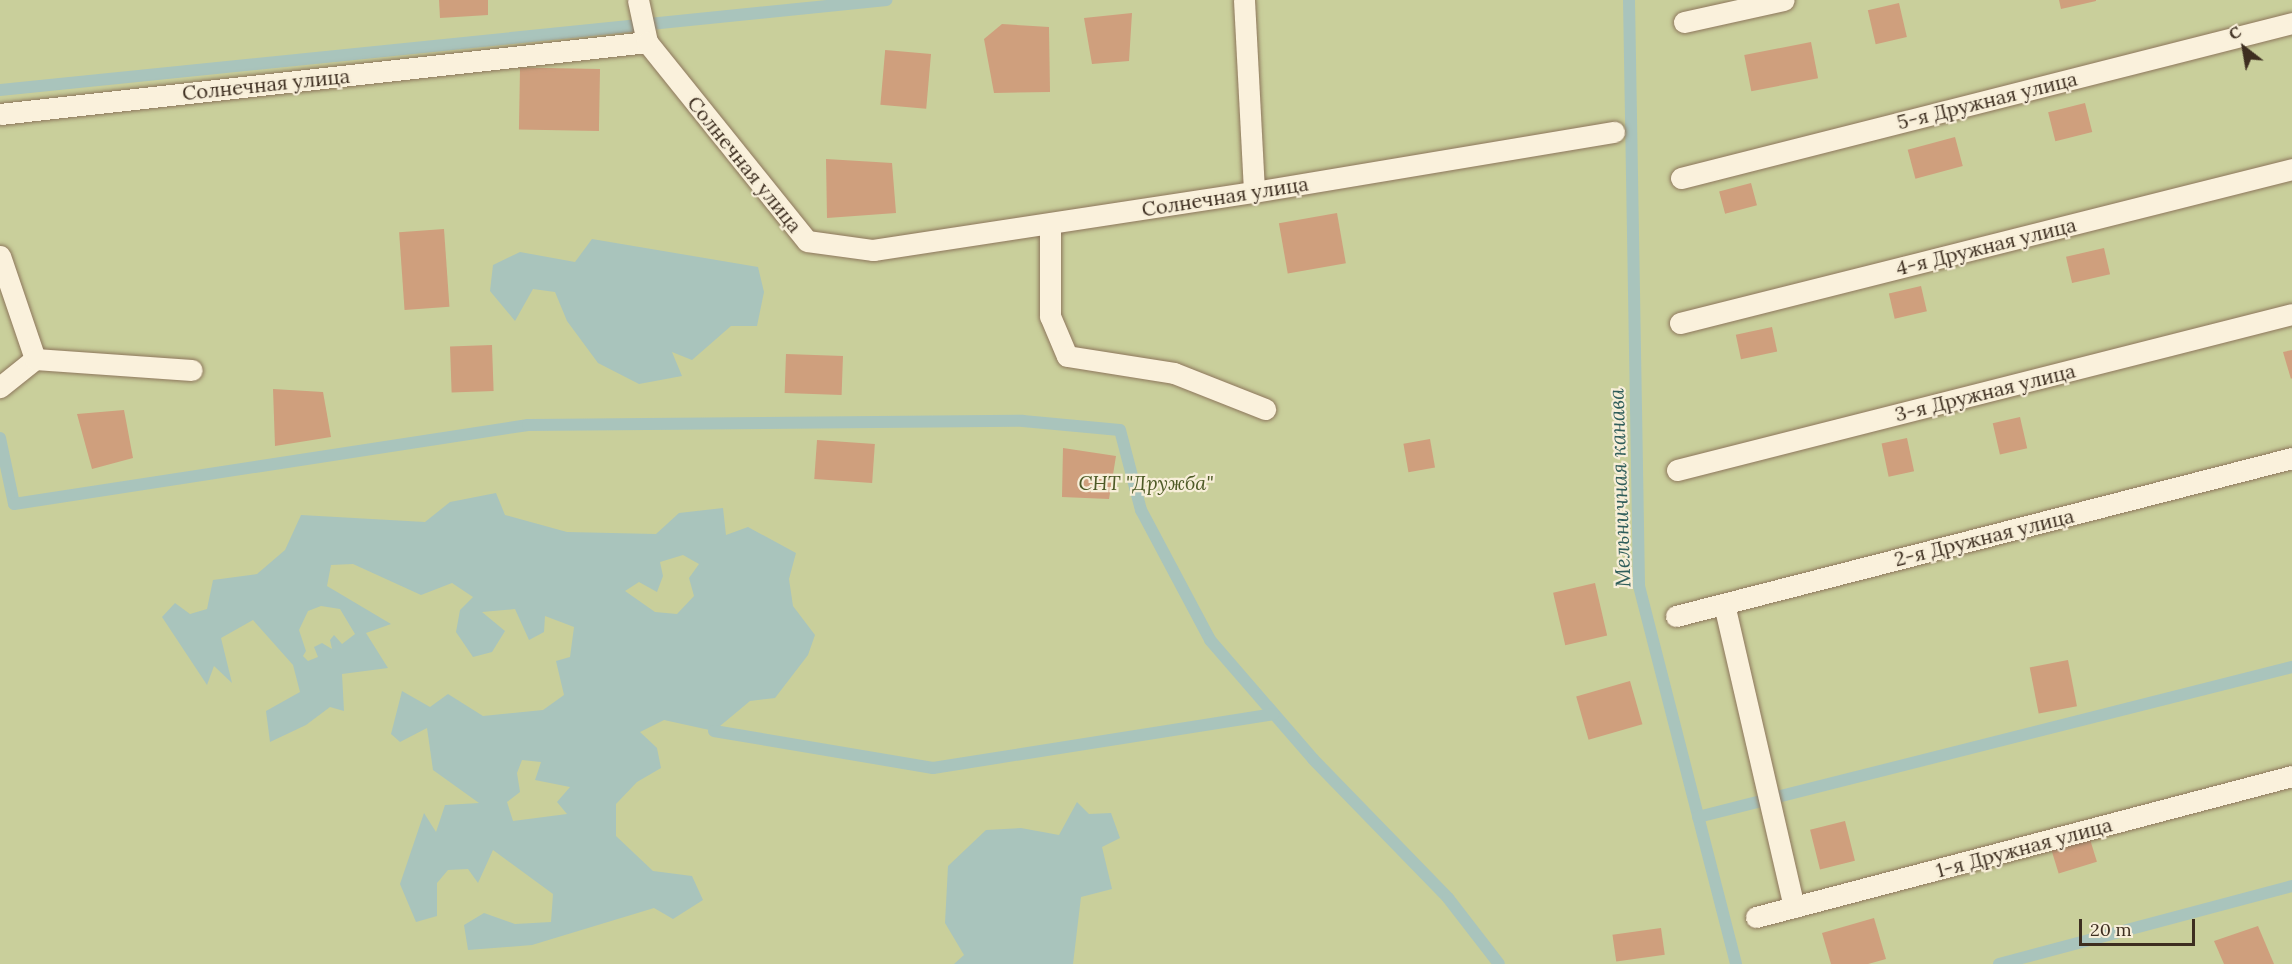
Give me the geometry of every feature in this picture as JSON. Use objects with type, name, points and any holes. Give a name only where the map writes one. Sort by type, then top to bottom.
[{"type":"lane","points":[[638,0],[647,42]]},
{"type":"lane","points":[[1244,0],[1254,192]]},
{"type":"lane","points":[[1684,22],[1784,0]]},
{"type":"lane","name":"5-я Дружная улица","points":[[1681,178],[2292,23]]},
{"type":"lane","name":"Солнечная улица","points":[[0,114],[647,42],[807,241],[873,250],[1254,192],[1614,132]]},
{"type":"lane","name":"4-я Дружная улица","points":[[1680,323],[2292,169]]},
{"type":"lane","points":[[1050,224],[1050,316],[1067,356],[1174,373],[1265,409]]},
{"type":"lane","points":[[0,256],[35,359]]},
{"type":"lane","name":"3-я Дружная улица","points":[[1677,470],[2292,314]]},
{"type":"lane","points":[[0,387],[35,359],[192,370]]},
{"type":"lane","name":"2-я Дружная улица","points":[[1676,616],[2292,458]]},
{"type":"lane","points":[[1724,604],[1794,907]]},
{"type":"lane","name":"1-я Дружная улица","points":[[1756,918],[2292,776]]},
{"type":"green space","name":"СНТ \"Дружба\"","points":[[0,0],[2292,0],[2292,964],[0,964]]},
{"type":"water","points":[[592,239],[758,267],[764,292],[757,326],[731,326],[692,360],[672,352],[682,376],[639,384],[598,363],[567,321],[555,292],[533,289],[515,321],[490,291],[493,265],[520,252],[575,262]]},
{"type":"water","points":[[496,493],[505,515],[567,532],[656,534],[679,513],[723,508],[726,535],[748,527],[796,553],[789,579],[793,606],[815,635],[808,655],[775,698],[750,701],[714,731],[664,720],[640,732],[657,748],[661,768],[637,782],[616,804],[616,836],[653,871],[692,876],[703,900],[673,919],[654,908],[532,945],[468,950],[464,925],[484,913],[515,924],[551,922],[553,894],[493,850],[478,883],[468,869],[448,870],[437,883],[437,916],[416,922],[400,884],[424,813],[436,832],[445,805],[479,803],[433,770],[427,728],[400,742],[391,734],[402,691],[430,707],[448,694],[483,716],[543,710],[564,695],[556,661],[570,657],[574,627],[545,616],[544,632],[529,640],[515,609],[482,612],[505,631],[492,652],[473,657],[456,632],[460,610],[473,597],[452,583],[421,595],[353,564],[331,565],[327,586],[391,624],[366,633],[388,668],[342,674],[344,711],[330,707],[306,725],[270,742],[266,711],[300,692],[293,665],[253,620],[221,638],[232,683],[214,666],[207,685],[162,617],[175,603],[190,614],[207,609],[213,580],[257,574],[285,550],[301,515],[425,522],[450,502]],"holes":[[[683,555],[699,564],[689,578],[694,596],[677,614],[655,612],[625,591],[639,582],[657,592],[663,576],[660,562]],[[321,606],[340,609],[355,634],[342,644],[334,635],[330,640],[332,649],[322,643],[314,647],[318,657],[308,661],[303,656],[306,651],[299,630],[308,611]],[[522,760],[541,762],[535,780],[570,787],[557,802],[567,814],[513,821],[507,802],[520,792],[517,773]]]},
{"type":"water","points":[[1077,802],[1089,814],[1111,813],[1120,838],[1102,847],[1112,889],[1081,897],[1073,964],[954,964],[964,955],[945,923],[948,866],[986,830],[1021,828],[1059,835]]},
{"type":"building","points":[[439,0],[488,0],[488,15],[440,18]]},
{"type":"building","points":[[2059,0],[2096,0],[2096,1],[2061,9]]},
{"type":"building","points":[[1899,3],[1907,37],[1876,44],[1868,10]]},
{"type":"building","points":[[1132,13],[1129,61],[1092,64],[1084,18]]},
{"type":"building","points":[[1002,24],[1049,27],[1050,92],[994,93],[984,39]]},
{"type":"building","points":[[1811,42],[1818,78],[1751,91],[1744,55]]},
{"type":"building","points":[[885,50],[931,54],[926,109],[880,105]]},
{"type":"building","points":[[520,68],[600,69],[599,131],[519,130]]},
{"type":"building","points":[[2085,103],[2092,132],[2055,141],[2048,112]]},
{"type":"building","points":[[1955,137],[1963,166],[1915,179],[1908,150]]},
{"type":"building","points":[[826,159],[892,163],[896,213],[827,218]]},
{"type":"building","points":[[1751,183],[1757,205],[1725,214],[1719,192]]},
{"type":"building","points":[[1337,213],[1346,263],[1288,273],[1279,223]]},
{"type":"building","points":[[444,229],[449,307],[405,310],[399,232]]},
{"type":"building","points":[[2104,248],[2110,274],[2072,283],[2066,257]]},
{"type":"building","points":[[1921,286],[1927,311],[1895,319],[1889,293]]},
{"type":"building","points":[[1772,327],[1777,351],[1741,359],[1736,335]]},
{"type":"building","points":[[492,345],[494,391],[452,392],[450,346]]},
{"type":"building","points":[[2292,350],[2292,378],[2291,379],[2283,352]]},
{"type":"building","points":[[786,354],[843,356],[842,395],[785,393]]},
{"type":"building","points":[[273,389],[323,392],[331,437],[275,446]]},
{"type":"building","points":[[124,410],[133,458],[92,469],[77,414]]},
{"type":"building","points":[[2020,417],[2027,448],[2000,454],[1993,423]]},
{"type":"building","points":[[1907,438],[1914,471],[1889,477],[1882,443]]},
{"type":"building","points":[[1430,439],[1435,468],[1408,472],[1403,444]]},
{"type":"building","points":[[817,440],[875,444],[872,483],[814,479]]},
{"type":"building","points":[[1063,448],[1116,456],[1109,499],[1062,497]]},
{"type":"building","points":[[1595,583],[1607,636],[1565,645],[1553,593]]},
{"type":"building","points":[[2068,660],[2077,706],[2039,714],[2030,667]]},
{"type":"building","points":[[1630,681],[1642,724],[1589,740],[1576,696]]},
{"type":"building","points":[[1845,821],[1855,861],[1820,869],[1810,830]]},
{"type":"building","points":[[2089,836],[2097,862],[2059,874],[2051,848]]},
{"type":"building","points":[[1874,918],[1886,959],[1868,964],[1831,964],[1822,933]]},
{"type":"building","points":[[2258,926],[2274,964],[2224,964],[2214,941]]},
{"type":"building","points":[[1661,928],[1665,955],[1616,962],[1612,935]]},
{"type":"waterway","points":[[0,90],[886,0]]},
{"type":"waterway","name":"Мельничная канава","points":[[1629,0],[1639,586],[1736,964]]},
{"type":"waterway","points":[[0,438],[14,504],[528,425],[1023,421],[1120,430],[1141,510],[1210,640],[1313,759],[1448,898],[1499,964]]},
{"type":"waterway","points":[[1698,817],[2292,667]]},
{"type":"waterway","points":[[714,731],[933,768],[1274,714]]},
{"type":"waterway","points":[[1999,964],[2292,886]]}]
